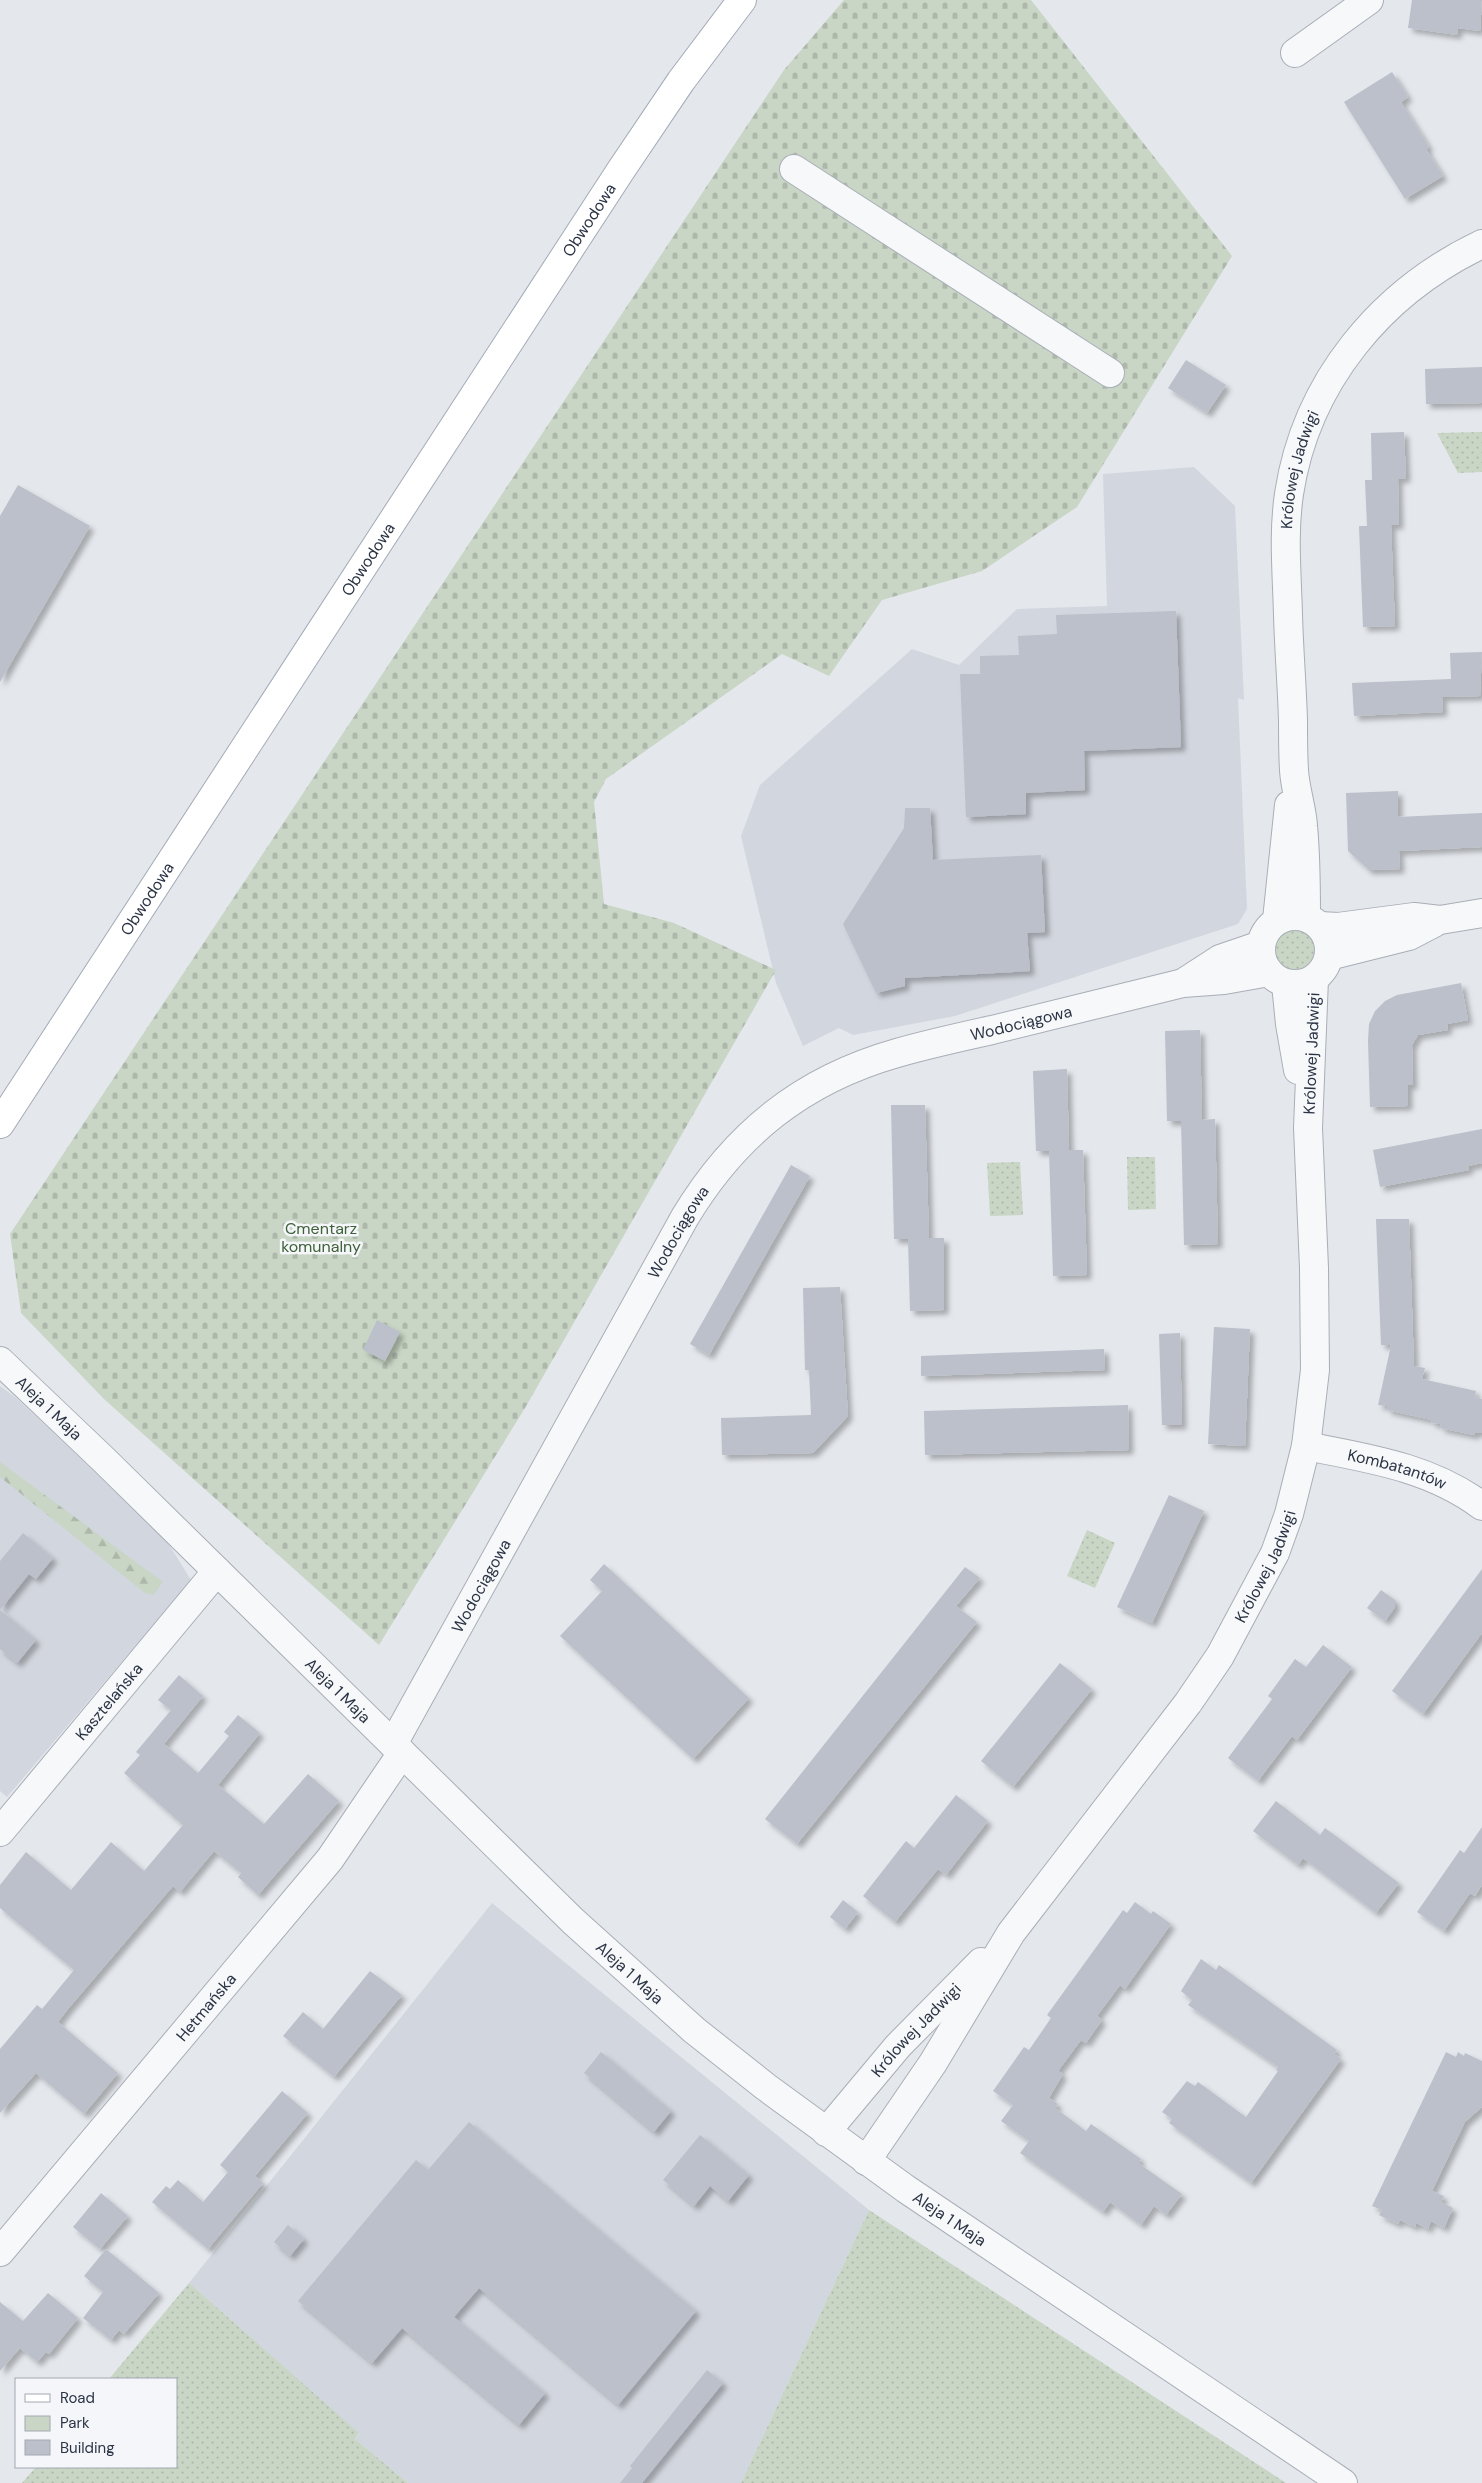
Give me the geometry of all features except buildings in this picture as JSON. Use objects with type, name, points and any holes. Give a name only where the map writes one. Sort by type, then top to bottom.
[{"type":"main road","name":"Obwodowa","points":[[0,1124],[621,170],[681,81],[742,0]]},
{"type":"street","points":[[1295,53],[1369,0]]},
{"type":"street","points":[[794,170],[1110,373]]},
{"type":"street","name":"Królowej Jadwigi","points":[[1313,922],[1303,825],[1294,771],[1286,533],[1289,495],[1302,441],[1318,400],[1329,380],[1355,342],[1378,315],[1424,277],[1456,256],[1482,244]]},
{"type":"street","name":"Królowej Jadwigi","points":[[1277,920],[1286,824],[1294,771]]},
{"type":"street","points":[[1313,922],[1326,935],[1329,946],[1329,956],[1321,973],[1314,979],[1296,985],[1277,978],[1262,959],[1261,945],[1264,935],[1277,920],[1296,916],[1338,927],[1414,918],[1440,920],[1482,913]]},
{"type":"street","points":[[1329,956],[1409,936],[1440,920]]},
{"type":"street","name":"Wodociągowa","points":[[1183,983],[1220,960],[1261,945]]},
{"type":"street","name":"Królowej Jadwigi","points":[[1277,978],[1290,1024],[1308,1128]]},
{"type":"street","name":"Wodociągowa","points":[[398,1749],[684,1217],[701,1190],[746,1137],[775,1112],[820,1083],[896,1053],[1183,983],[1277,978]]},
{"type":"street","name":"Królowej Jadwigi","points":[[866,2160],[933,2063],[1011,1933],[1188,1704],[1220,1656],[1275,1553],[1289,1514],[1306,1446],[1312,1406],[1315,1361],[1314,1268],[1308,1128],[1314,979]]},
{"type":"street","name":"Aleja 1 Maja","points":[[0,1361],[628,1972],[766,2087],[826,2132],[1343,2483]]},
{"type":"street","name":"Kombatantów","points":[[1306,1446],[1401,1466],[1446,1484],[1482,1506]]},
{"type":"street","name":"Kasztelańska","points":[[0,1832],[217,1571]]},
{"type":"street","name":"Hetmańska","points":[[2,2245],[330,1859],[398,1749]]},
{"type":"street","name":"Królowej Jadwigi","points":[[826,2132],[898,2046],[1011,1933]]},
{"type":"shaded area","points":[[1194,467],[1235,506],[1244,700],[1238,698],[1247,909],[1238,924],[955,1016],[853,1035],[839,1028],[803,1046],[776,983],[741,836],[760,785],[912,649],[959,665],[1017,609],[1107,606],[1103,474]]},
{"type":"shaded area","points":[[0,1386],[15,1397],[163,1535],[191,1580],[7,1797],[0,1791]]},
{"type":"shaded area","points":[[492,1903],[869,2210],[741,2483],[408,2483],[355,2439],[359,2434],[189,2283]]},
{"type":"green space","name":"Cmentarz komunalny","points":[[844,0],[1031,0],[1232,256],[1077,507],[982,571],[882,600],[829,676],[782,654],[606,779],[594,802],[604,904],[674,923],[776,970],[525,1408],[379,1645],[104,1399],[21,1313],[10,1234],[784,70]]},
{"type":"green space","points":[[1482,432],[1482,472],[1458,473],[1437,433]]},
{"type":"green space","points":[[1298,930],[1306,933],[1312,939],[1315,951],[1312,963],[1306,969],[1290,972],[1282,969],[1276,963],[1273,947],[1276,939],[1282,933]]},
{"type":"green space","points":[[1127,1157],[1155,1157],[1156,1209],[1128,1210]]},
{"type":"green space","points":[[1020,1162],[1023,1215],[990,1216],[987,1163]]},
{"type":"green space","points":[[0,1462],[163,1582],[153,1595],[145,1593],[0,1477]]},
{"type":"green space","points":[[1087,1530],[1115,1543],[1095,1588],[1067,1576]]},
{"type":"green space","points":[[869,2210],[1286,2483],[741,2483]]},
{"type":"green space","points":[[189,2283],[359,2433],[355,2439],[408,2483],[22,2483],[35,2468],[178,2468],[178,2378],[110,2378]]}]
